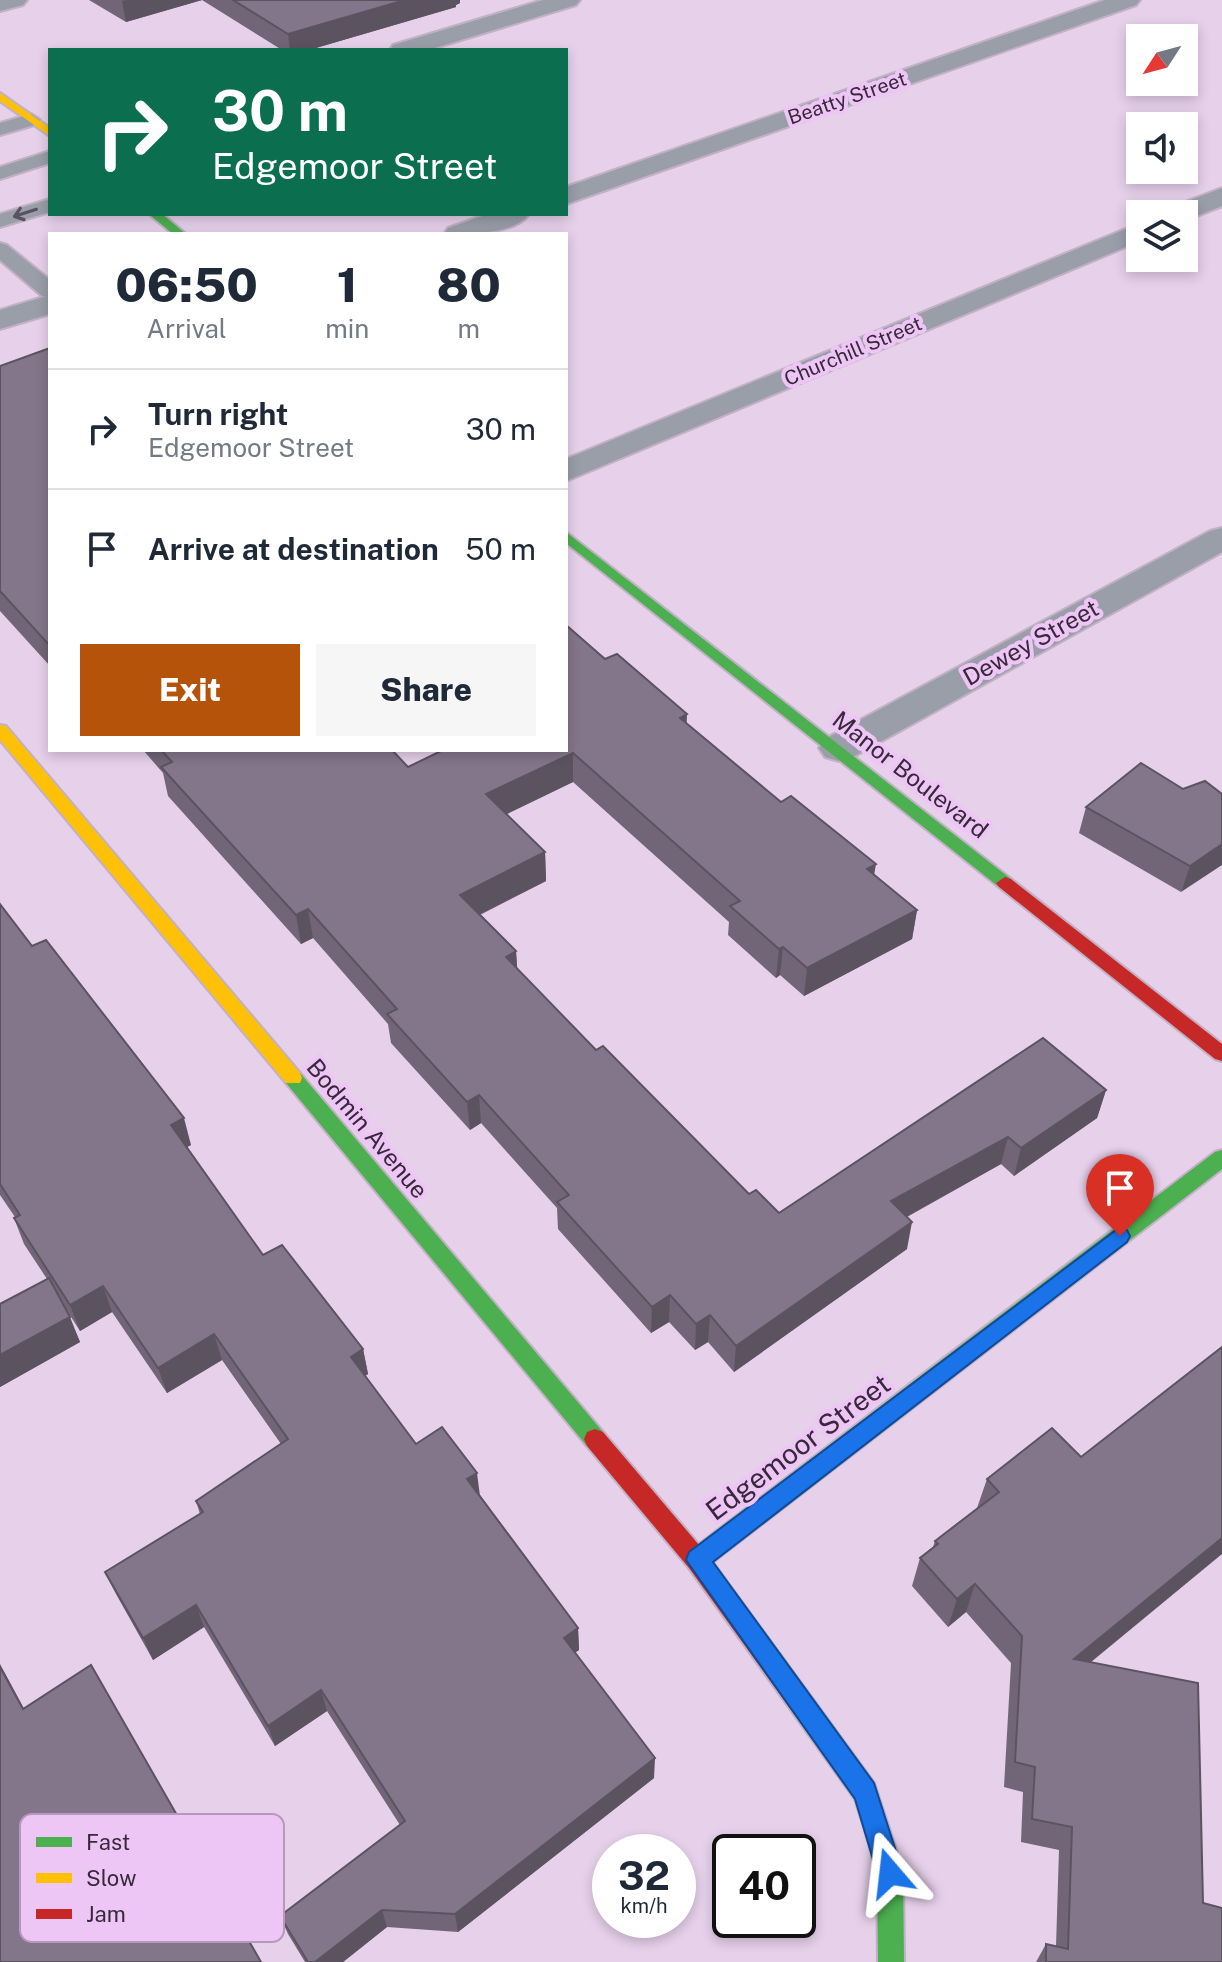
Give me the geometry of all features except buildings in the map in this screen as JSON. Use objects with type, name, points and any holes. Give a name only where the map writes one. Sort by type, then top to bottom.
[{"type":"street","points":[[0,4],[15,0]]},
{"type":"street","points":[[409,48],[568,0]]},
{"type":"street","name":"Beatty Street","points":[[568,195],[1128,0]]},
{"type":"street","points":[[0,96],[48,132]]},
{"type":"street","points":[[1198,206],[1222,196]]},
{"type":"street","points":[[158,216],[178,232]]},
{"type":"street","points":[[464,232],[509,216]]},
{"type":"street","name":"Churchill Street","points":[[568,470],[1126,237]]},
{"type":"street","points":[[0,320],[48,305]]},
{"type":"street","name":"Manor Boulevard","points":[[568,538],[839,748],[1222,1054]]},
{"type":"street","name":"Dewey Street","points":[[839,748],[1222,538]]},
{"type":"street","name":"Bodmin Avenue","points":[[0,730],[697,1560]]},
{"type":"street","name":"Edgemoor Street","points":[[697,1560],[1222,1158]]},
{"type":"street","points":[[697,1560],[865,1792],[890,1873],[891,1962]]},
{"type":"lane","points":[[0,129],[31,120]]},
{"type":"lane","points":[[0,173],[48,158]]},
{"type":"lane","points":[[0,221],[48,206]]},
{"type":"lane","points":[[0,249],[48,289]]},
{"type":"lane","points":[[20,266],[48,257]]},
{"type":"traffic: fast","points":[[158,216],[178,232]]},
{"type":"traffic: fast","points":[[568,538],[1005,883]]},
{"type":"traffic: fast","points":[[293,1078],[595,1439]]},
{"type":"traffic: fast","points":[[697,1560],[1222,1158]]},
{"type":"traffic: fast","points":[[885,1856],[890,1873],[891,1962]]},
{"type":"traffic: slow","points":[[0,96],[48,132]]},
{"type":"traffic: slow","points":[[0,730],[293,1078]]},
{"type":"traffic: jam","points":[[1005,883],[1222,1054]]},
{"type":"traffic: jam","points":[[595,1439],[697,1560],[865,1792],[885,1856]]},
{"type":"route","points":[[890,1873],[865,1792],[697,1560],[1120,1236]]}]
